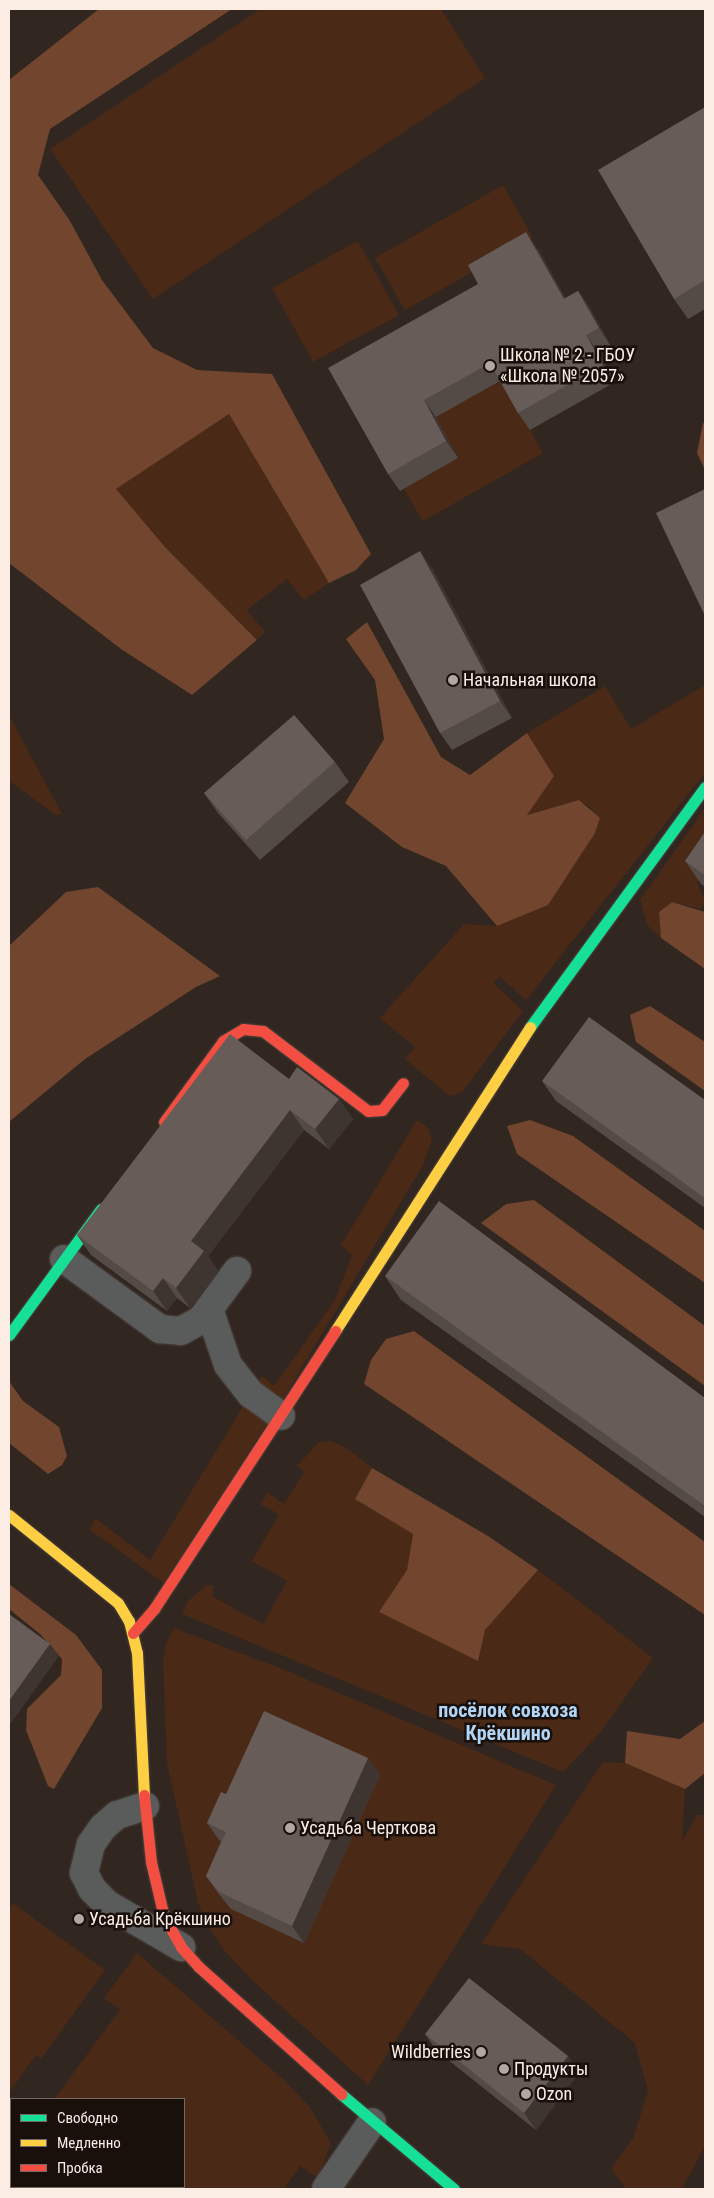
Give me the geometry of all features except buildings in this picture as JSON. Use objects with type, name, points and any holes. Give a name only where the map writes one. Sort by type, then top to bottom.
[{"type":"street","points":[[133,1632],[149,1616],[281,1416],[536,1018],[705,787]]},
{"type":"street","points":[[158,1130],[223,1041],[244,1029],[263,1031],[368,1111],[382,1110],[403,1083]]},
{"type":"street","points":[[9,1335],[106,1202]]},
{"type":"street","points":[[64,1259],[160,1329],[181,1332],[200,1320],[237,1271]]},
{"type":"street","points":[[209,1310],[228,1365],[251,1394],[281,1416]]},
{"type":"street","points":[[9,1515],[118,1603],[133,1632],[145,1806],[159,1902],[182,1947],[212,1979],[372,2122],[454,2189]]},
{"type":"street","points":[[145,1806],[117,1816],[103,1827],[91,1844],[84,1873],[92,1889],[107,1904],[182,1947]]},
{"type":"street","points":[[326,2189],[372,2122]]},
{"type":"shaded area","points":[[99,9],[232,9],[50,129],[38,175],[70,221],[102,280],[153,348],[197,370],[272,374],[371,554],[356,570],[329,583],[229,414],[116,489],[165,547],[257,640],[192,695],[121,649],[9,563],[9,80]]},
{"type":"shaded area","points":[[260,9],[441,9],[485,78],[153,299],[50,149]]},
{"type":"shaded area","points":[[503,185],[533,238],[405,310],[375,258]]},
{"type":"shaded area","points":[[358,241],[399,315],[313,362],[272,288]]},
{"type":"shaded area","points":[[502,380],[543,453],[423,521],[404,489],[458,458],[435,417]]},
{"type":"shaded area","points":[[229,414],[329,583],[304,600],[287,579],[247,610],[265,632],[257,640],[165,547],[115,489]]},
{"type":"shaded area","points":[[703,423],[705,424],[705,470],[697,453]]},
{"type":"shaded area","points":[[367,622],[441,757],[470,775],[527,733],[554,776],[527,815],[579,800],[600,818],[595,833],[548,905],[497,926],[446,866],[402,847],[345,803],[384,739],[375,680],[346,639]]},
{"type":"shaded area","points":[[705,685],[705,773],[526,1000],[500,977],[493,983],[523,1011],[463,1091],[453,1096],[447,1094],[405,1059],[415,1047],[380,1018],[464,924],[497,926],[593,810],[579,800],[526,815],[554,776],[527,733],[605,686],[631,729]]},
{"type":"shaded area","points":[[9,715],[62,814],[56,815],[9,781]]},
{"type":"shaded area","points":[[705,808],[705,870],[697,882],[705,901],[701,909],[672,902],[659,913],[661,938],[647,925],[640,900]]},
{"type":"shaded area","points":[[98,887],[220,976],[196,987],[85,1059],[9,1122],[9,946],[66,892]]},
{"type":"shaded area","points":[[672,902],[705,912],[705,969],[661,938],[659,912]]},
{"type":"shaded area","points":[[650,1006],[705,1042],[705,1091],[636,1042],[630,1015]]},
{"type":"shaded area","points":[[417,1120],[428,1128],[432,1140],[423,1165],[279,1406],[254,1388],[262,1376],[274,1386],[335,1300],[352,1255],[341,1245]]},
{"type":"shaded area","points":[[530,1120],[573,1136],[705,1231],[705,1283],[517,1154],[507,1126]]},
{"type":"shaded area","points":[[534,1200],[705,1326],[705,1386],[481,1223],[506,1204]]},
{"type":"shaded area","points":[[414,1331],[705,1542],[705,1615],[364,1384],[371,1360],[386,1339]]},
{"type":"shaded area","points":[[9,1381],[23,1401],[59,1427],[67,1456],[62,1465],[48,1474],[9,1443]]},
{"type":"shaded area","points":[[248,1398],[272,1416],[164,1583],[90,1530],[95,1518],[150,1560]]},
{"type":"shaded area","points":[[331,1441],[347,1448],[372,1468],[355,1499],[413,1534],[407,1570],[379,1612],[478,1661],[485,1630],[538,1570],[653,1658],[600,1733],[563,1772],[182,1614],[188,1601],[206,1585],[214,1586],[212,1596],[263,1624],[287,1581],[252,1561],[279,1514],[260,1504],[268,1493],[284,1504],[304,1472],[297,1466],[319,1442]]},
{"type":"shaded area","points":[[372,1468],[488,1536],[538,1570],[485,1630],[478,1661],[379,1612],[407,1570],[413,1534],[355,1499]]},
{"type":"shaded area","points":[[9,1584],[76,1635],[102,1670],[102,1708],[54,1789],[48,1786],[26,1730],[27,1709],[61,1675],[62,1659],[40,1634],[9,1609]]},
{"type":"shaded area","points":[[174,1628],[280,1668],[556,1785],[368,2085],[251,1979],[225,1951],[207,1925],[198,1903],[167,1763],[163,1662],[166,1643]],"holes":[[[380,1775],[238,1849],[219,1840]]]},
{"type":"shaded area","points":[[705,1721],[705,1773],[685,1789],[625,1763],[627,1731],[680,1739]]},
{"type":"shaded area","points":[[603,1762],[625,1763],[685,1789],[682,1841],[697,1815],[705,1815],[705,2146],[682,2189],[626,2189],[611,2169],[633,2138],[648,2091],[635,2043],[520,1949],[481,1944]]},
{"type":"shaded area","points":[[14,1904],[105,1970],[41,2059],[36,2055],[9,2093],[9,1907]]},
{"type":"shaded area","points":[[137,1953],[284,2080],[309,2106],[331,2143],[318,2178],[300,2166],[284,2189],[9,2189],[10,2174],[10,2188],[185,2188],[185,2098],[55,2098],[120,2010],[104,1998]]},
{"type":"traffic: fast","points":[[530,1027],[705,787]]},
{"type":"traffic: fast","points":[[9,1335],[101,1209]]},
{"type":"traffic: fast","points":[[341,2094],[454,2189]]},
{"type":"traffic: slow","points":[[335,1331],[530,1027]]},
{"type":"traffic: slow","points":[[9,1515],[118,1603],[129,1621],[137,1653],[144,1795]]},
{"type":"traffic: jam","points":[[164,1122],[223,1041],[243,1029],[263,1031],[368,1111],[382,1110],[403,1083]]},
{"type":"traffic: jam","points":[[133,1633],[154,1609],[335,1331]]},
{"type":"traffic: jam","points":[[144,1795],[151,1862],[164,1917],[181,1947],[199,1967],[341,2094]]},
{"type":"place","name":"Школа № 2 - ГБОУ «Школа № 2057»","points":[[490,366]]},
{"type":"place","name":"Начальная школа","points":[[453,680]]},
{"type":"place","name":"Усадьба Черткова","points":[[290,1828]]},
{"type":"place","name":"Усадьба Крёкшино","points":[[79,1919]]},
{"type":"place","name":"Wildberries","points":[[481,2052]]},
{"type":"place","name":"Продукты","points":[[504,2069]]},
{"type":"place","name":"Ozon","points":[[526,2094]]},
{"type":"district","name":"посёлок совхоза Крёкшино","points":[[508,1722]]}]
